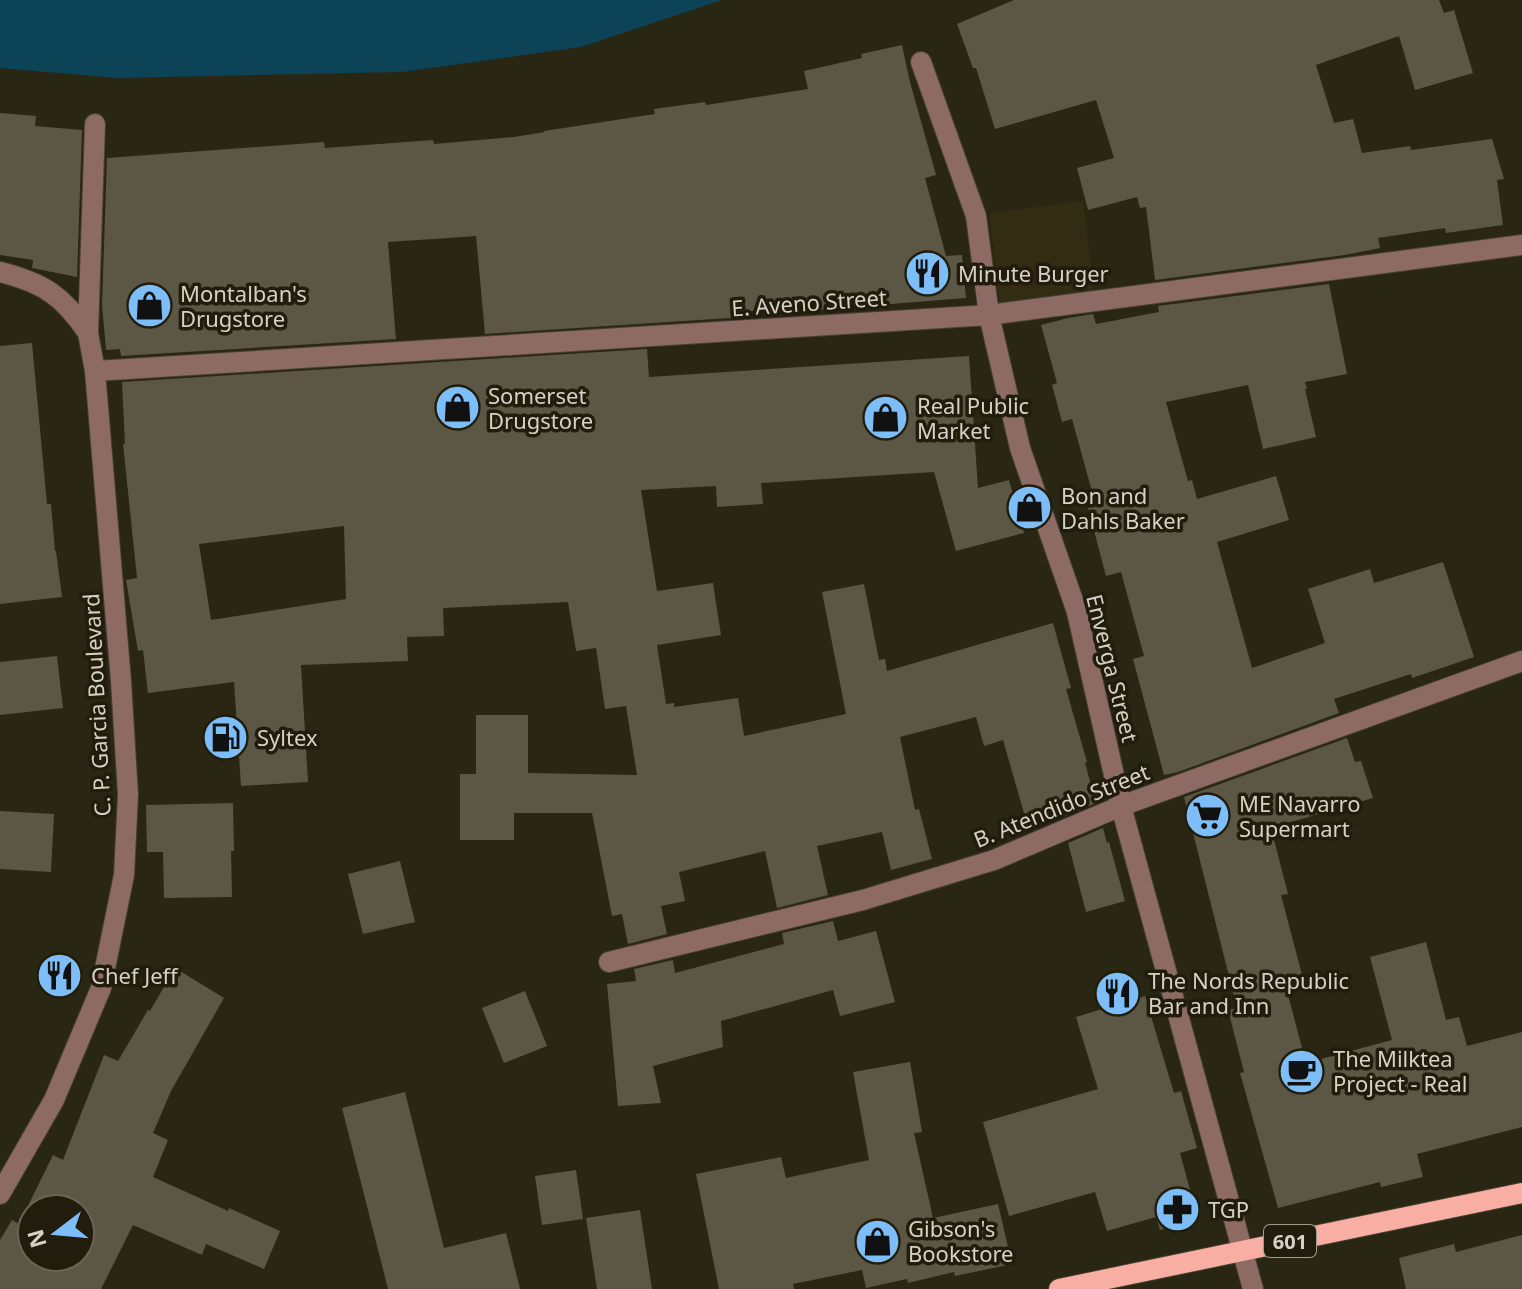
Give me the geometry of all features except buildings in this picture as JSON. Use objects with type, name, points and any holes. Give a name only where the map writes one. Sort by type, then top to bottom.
[{"type":"main road","name":"601","points":[[1059,1289],[1522,1193]]},
{"type":"street","name":"Enverga Street","points":[[921,62],[976,216],[989,315],[1020,448],[1077,612],[1121,806],[1253,1289]]},
{"type":"street","name":"C. P. Garcia Boulevard","points":[[0,1194],[54,1100],[101,988],[124,875],[128,795],[121,681],[95,371],[88,333],[95,124]]},
{"type":"street","name":"E. Aveno Street","points":[[95,371],[989,315],[1522,245]]},
{"type":"street","points":[[0,272],[20,277],[60,298],[88,333]]},
{"type":"street","name":"B. Atendido Street","points":[[609,962],[863,900],[994,860],[1121,806],[1522,661]]},
{"type":"shaded area","points":[[1083,201],[1095,293],[1000,305],[989,213]]},
{"type":"water","points":[[0,0],[722,0],[581,47],[402,72],[117,78],[0,68]]},
{"type":"place","name":"Minute Burger","points":[[927,273]]},
{"type":"place","name":"Montalban's Drugstore","points":[[149,306]]},
{"type":"place","name":"Somerset Drugstore","points":[[457,408]]},
{"type":"place","name":"Real Public Market","points":[[886,418]]},
{"type":"place","name":"Bon and Dahls Baker","points":[[1030,508]]},
{"type":"place","name":"Syltex","points":[[226,737]]},
{"type":"place","name":"ME Navarro Supermart","points":[[1208,816]]},
{"type":"place","name":"Chef Jeff","points":[[60,975]]},
{"type":"place","name":"The Nords Republic Bar and Inn","points":[[1117,993]]},
{"type":"place","name":"The Milktea Project - Real","points":[[1302,1071]]},
{"type":"place","name":"TGP","points":[[1177,1209]]},
{"type":"place","name":"Gibson's Bookstore","points":[[877,1241]]}]
